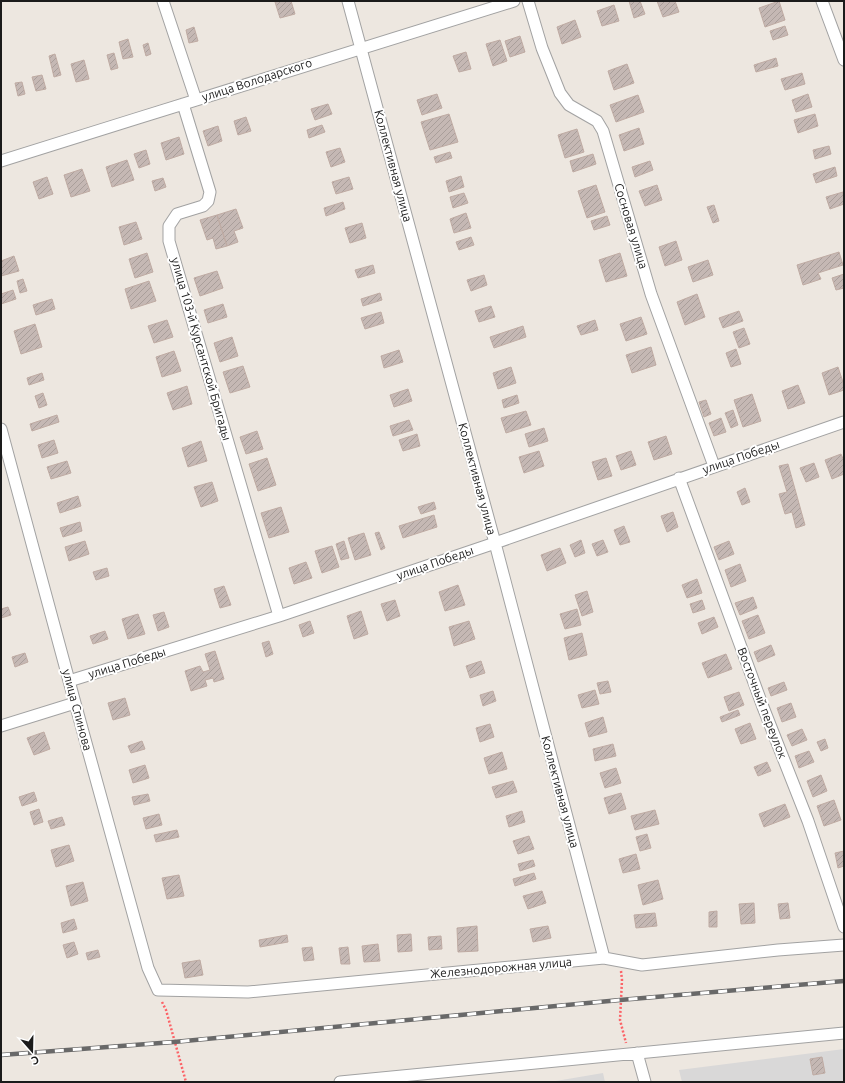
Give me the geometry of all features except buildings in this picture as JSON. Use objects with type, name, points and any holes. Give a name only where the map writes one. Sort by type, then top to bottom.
[{"type":"street","points":[[163,1],[196,100]]},
{"type":"street","name":"Коллективная улица","points":[[348,1],[495,543],[604,958]]},
{"type":"street","name":"улица Володарского","points":[[1,161],[361,47],[514,1]]},
{"type":"street","name":"Сосновая улица","points":[[528,1],[542,48],[560,93],[569,105],[597,121],[603,131],[651,294],[714,466]]},
{"type":"street","points":[[822,1],[844,60]]},
{"type":"street","name":"улица 103-й Курсантской Бригады","points":[[182,104],[210,192],[208,201],[203,206],[177,214],[169,226],[169,241],[279,616]]},
{"type":"street","name":"улица Победы","points":[[69,681],[279,616],[844,422]]},
{"type":"street","name":"улица Спинова","points":[[1,429],[148,968],[158,990]]},
{"type":"street","name":"Восточный переулок","points":[[679,478],[763,707],[808,821],[844,927]]},
{"type":"street","points":[[1,726],[75,703]]},
{"type":"street","name":"Железнодорожная улица","points":[[158,990],[248,992],[604,958],[642,965],[778,950],[844,945]]},
{"type":"street","points":[[340,1082],[844,1033]]},
{"type":"street","points":[[637,1053],[645,1082]]},
{"type":"path","points":[[620,961],[622,980],[620,1020],[625,1043],[637,1053]]},
{"type":"path","points":[[158,990],[166,1010],[186,1082]]},
{"type":"shaded area","points":[[844,1049],[844,1082],[682,1082],[679,1070]]},
{"type":"shaded area","points":[[603,1073],[605,1082],[550,1082]]},
{"type":"railway","points":[[1,1055],[174,1042],[620,1000],[844,981]]}]
